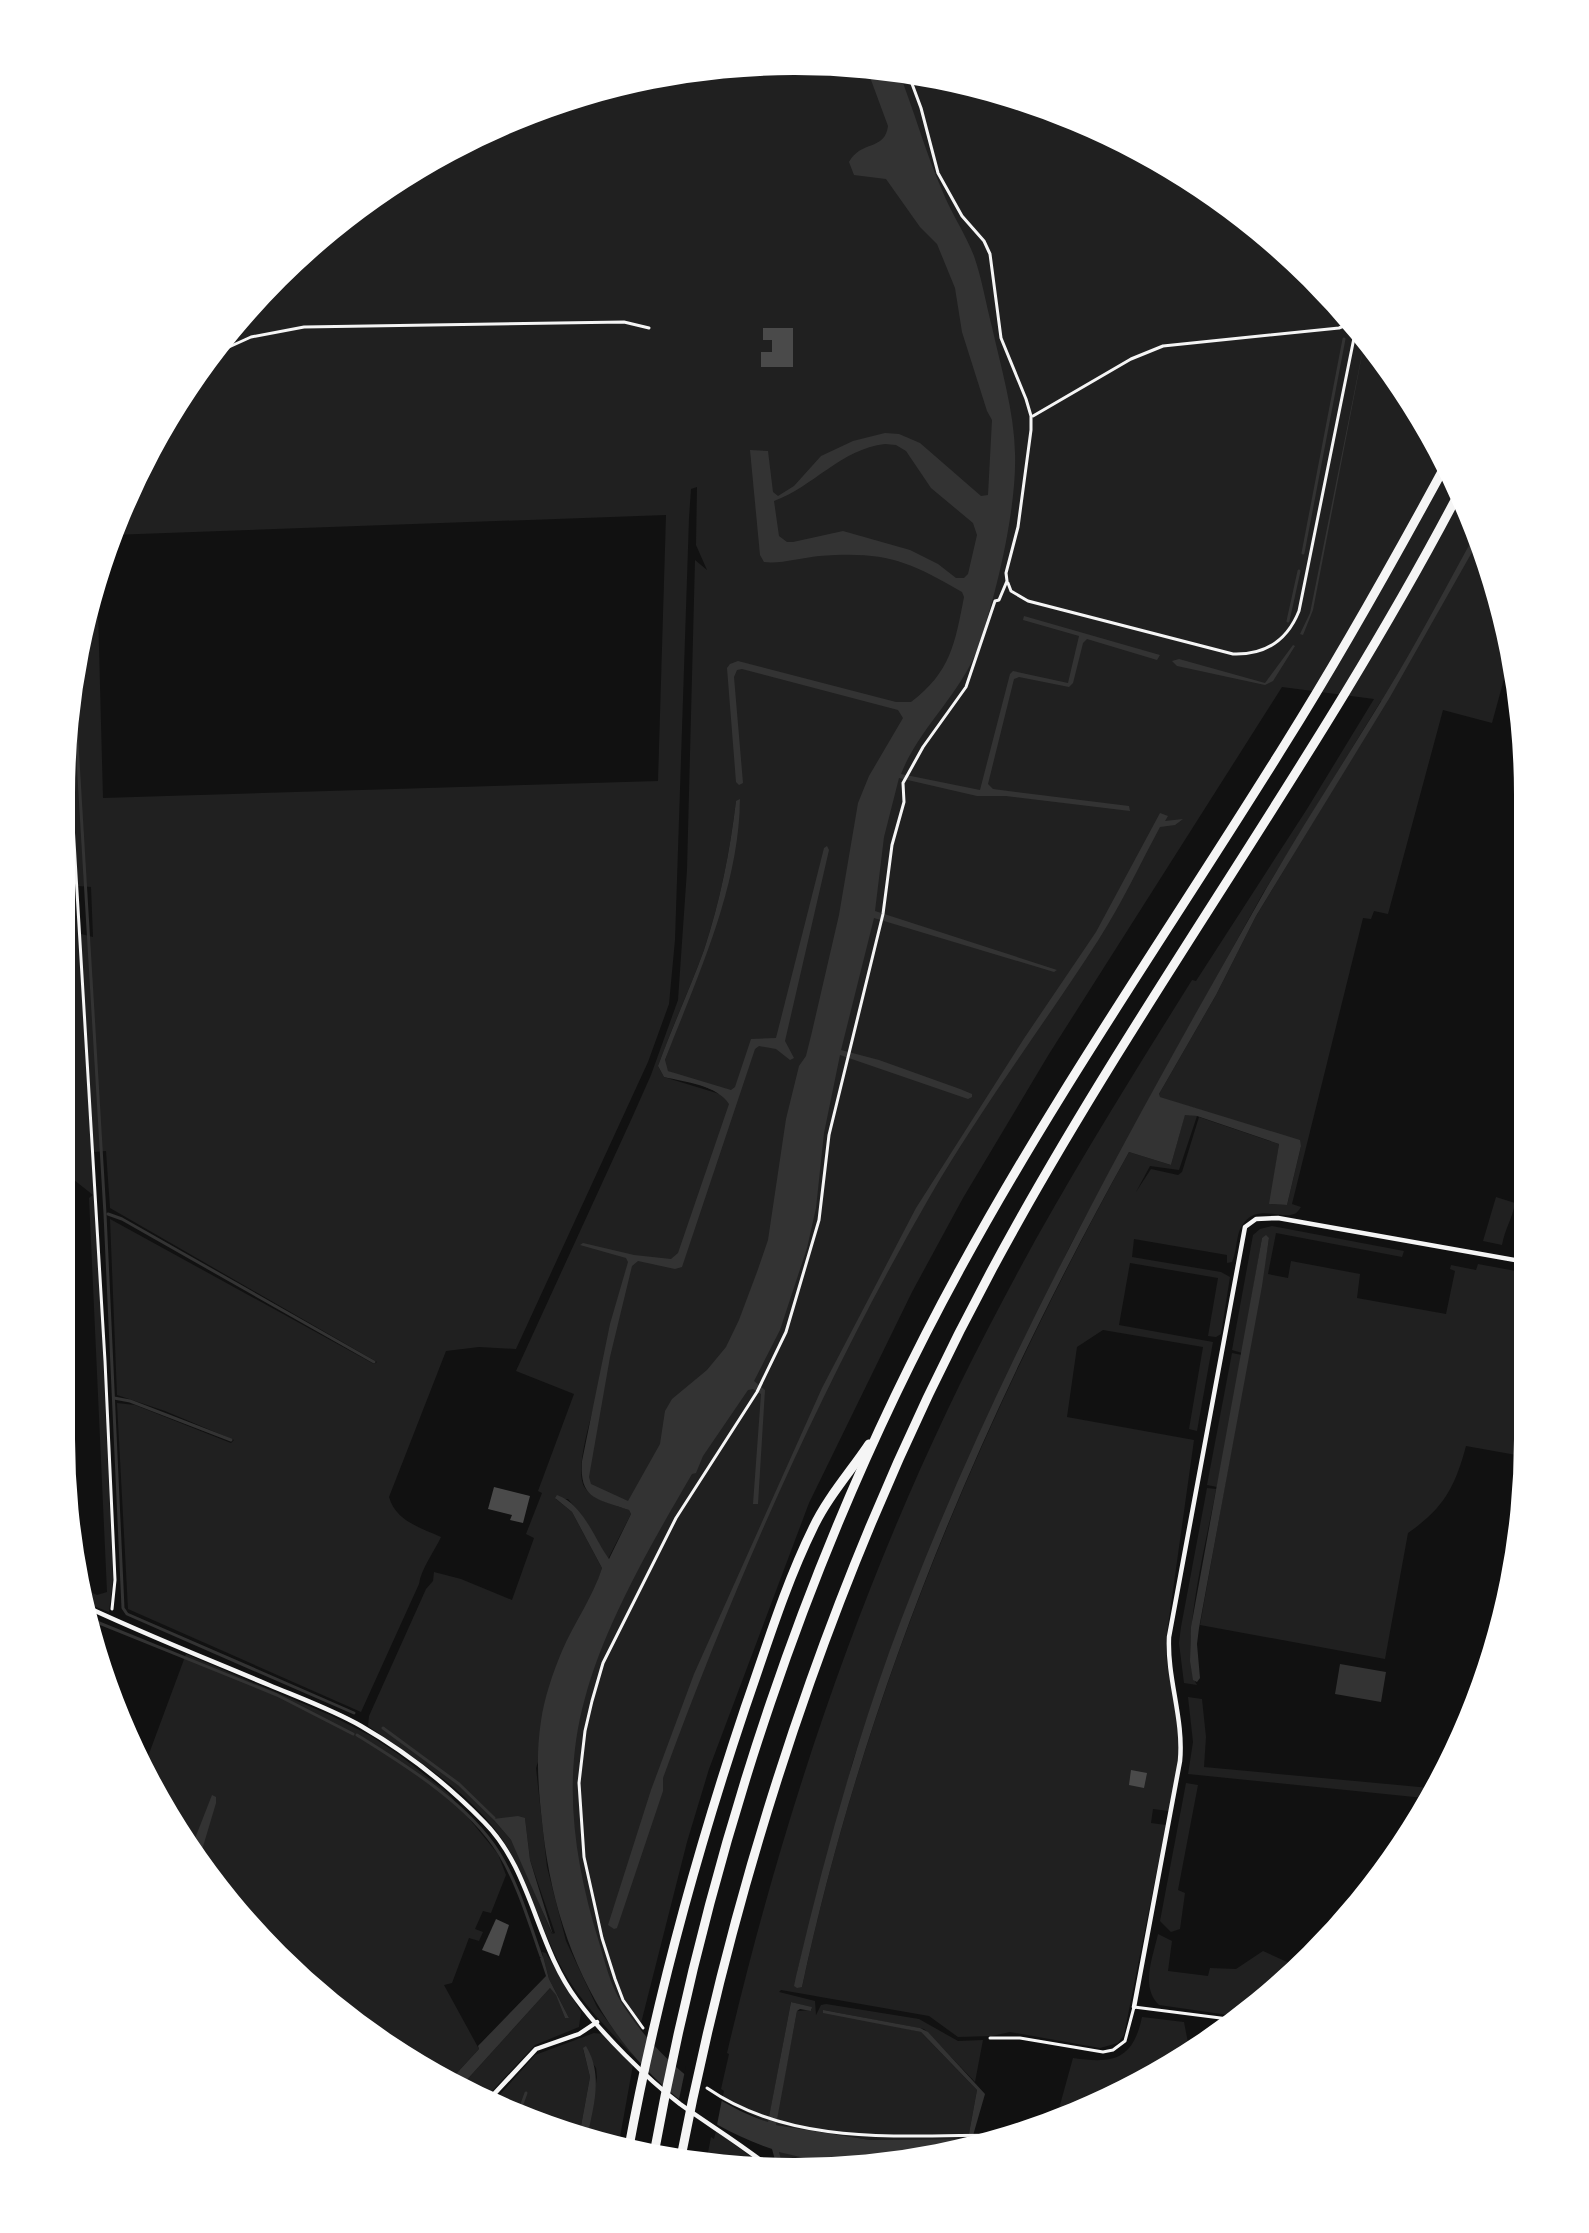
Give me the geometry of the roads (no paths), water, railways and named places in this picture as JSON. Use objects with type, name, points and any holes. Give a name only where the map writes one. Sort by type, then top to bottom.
[{"type":"highway","points":[[656,2144],[706,1920],[756,1746],[820,1568],[882,1424],[1012,1174],[1331,670],[1439,475]]},
{"type":"highway","points":[[683,2149],[734,1924],[789,1744],[842,1597],[918,1418],[1052,1164],[1349,688],[1452,504]]},
{"type":"highway","points":[[631,2138],[688,1887],[783,1601],[815,1523],[882,1424]]},
{"type":"street","points":[[1135,2007],[1180,1762],[1169,1637],[1245,1227],[1256,1219],[1278,1218],[1514,1260]]},
{"type":"street","points":[[97,1612],[359,1725],[450,1790],[495,1834],[518,1873],[555,1964],[579,2002],[649,2077],[756,2156]]},
{"type":"street","points":[[496,2093],[536,2050],[597,2022]]},
{"type":"lane","points":[[991,2038],[1103,2052],[1125,2042],[1135,2007],[1220,2018]]},
{"type":"waterway","points":[[1303,553],[1344,339]]},
{"type":"waterway","points":[[1288,621],[1299,571]]},
{"type":"waterway","points":[[77,746],[123,1608],[127,1614],[354,1713]]},
{"type":"waterway","points":[[108,1214],[374,1362]]},
{"type":"waterway","points":[[114,1398],[231,1440]]},
{"type":"waterway","points":[[100,1623],[277,1695],[353,1734]]},
{"type":"waterway","points":[[383,1728],[459,1784],[494,1818]]},
{"type":"waterway","points":[[357,1735],[435,1787],[486,1835],[512,1877],[541,1956]]},
{"type":"waterway","points":[[522,2104],[526,2093]]}]
